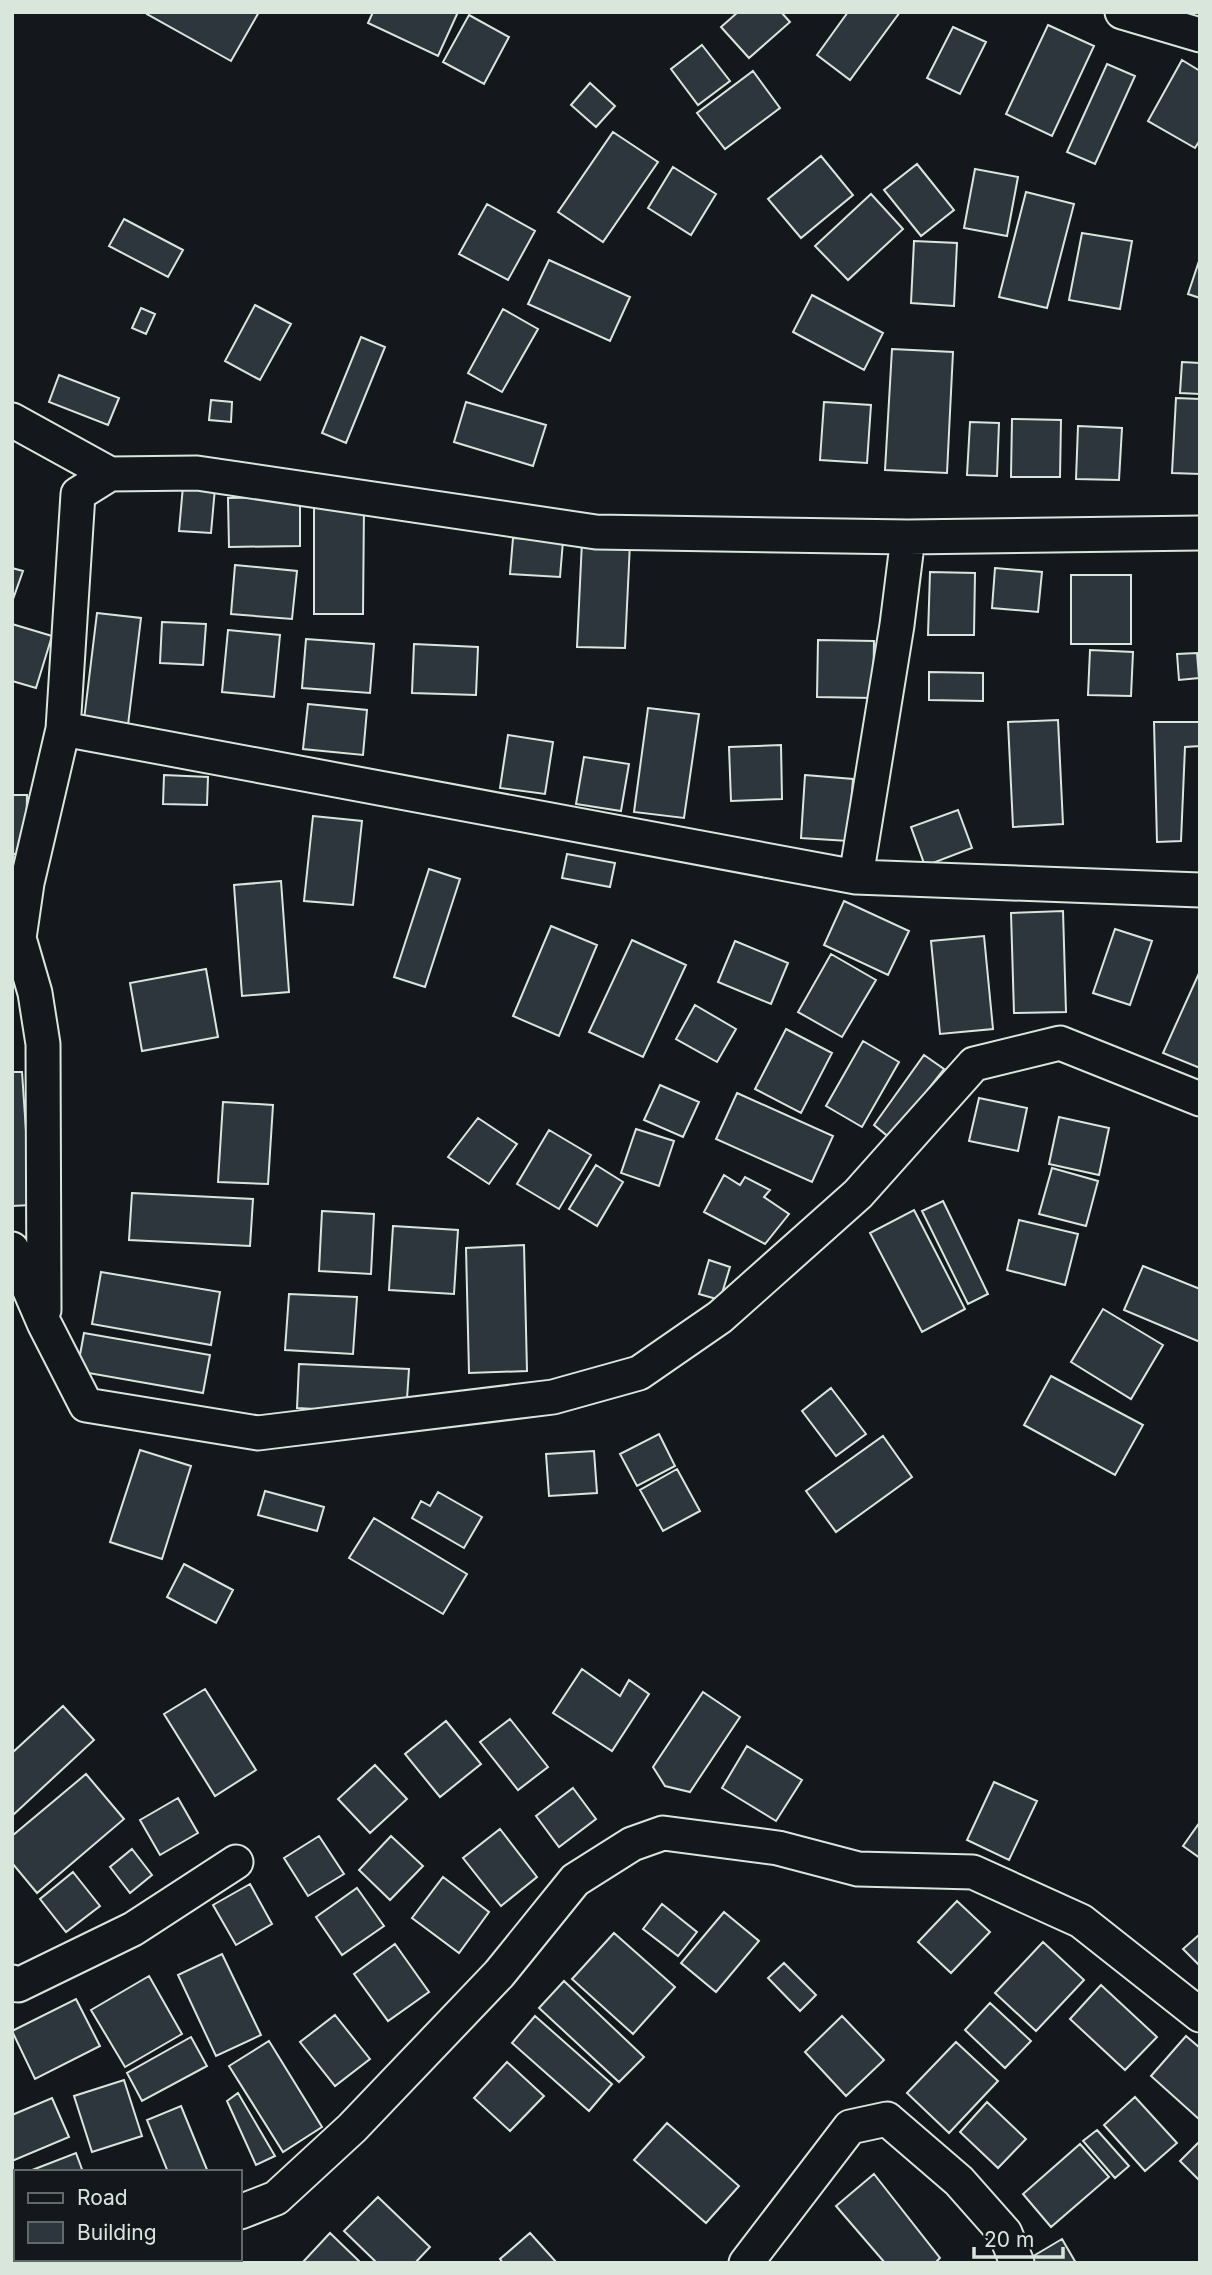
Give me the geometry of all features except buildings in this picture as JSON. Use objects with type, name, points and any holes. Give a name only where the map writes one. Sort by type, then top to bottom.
[{"type":"street","points":[[1122,12],[1200,35]]},
{"type":"street","points":[[12,420],[110,474],[197,473],[596,531],[908,537],[1200,533]]},
{"type":"street","points":[[44,1323],[43,1044],[35,993],[19,938],[27,883],[63,729],[78,494],[110,474]]},
{"type":"street","points":[[856,877],[897,625],[908,537]]},
{"type":"street","points":[[63,729],[856,877],[1200,890]]},
{"type":"street","points":[[12,1249],[44,1323],[86,1405],[258,1433],[553,1397],[639,1373],[720,1317],[858,1195],[974,1064],[1060,1043],[1200,1099]]},
{"type":"street","points":[[242,2211],[276,2198],[352,2128],[499,1974],[575,1880],[632,1844],[663,1833],[778,1848],[858,1869],[973,1872],[1081,1921],[1200,2015]]},
{"type":"street","points":[[14,1986],[133,1929],[236,1862]]},
{"type":"street","points":[[746,2263],[850,2127],[887,2119],[959,2181],[1005,2233],[1017,2263]]}]
